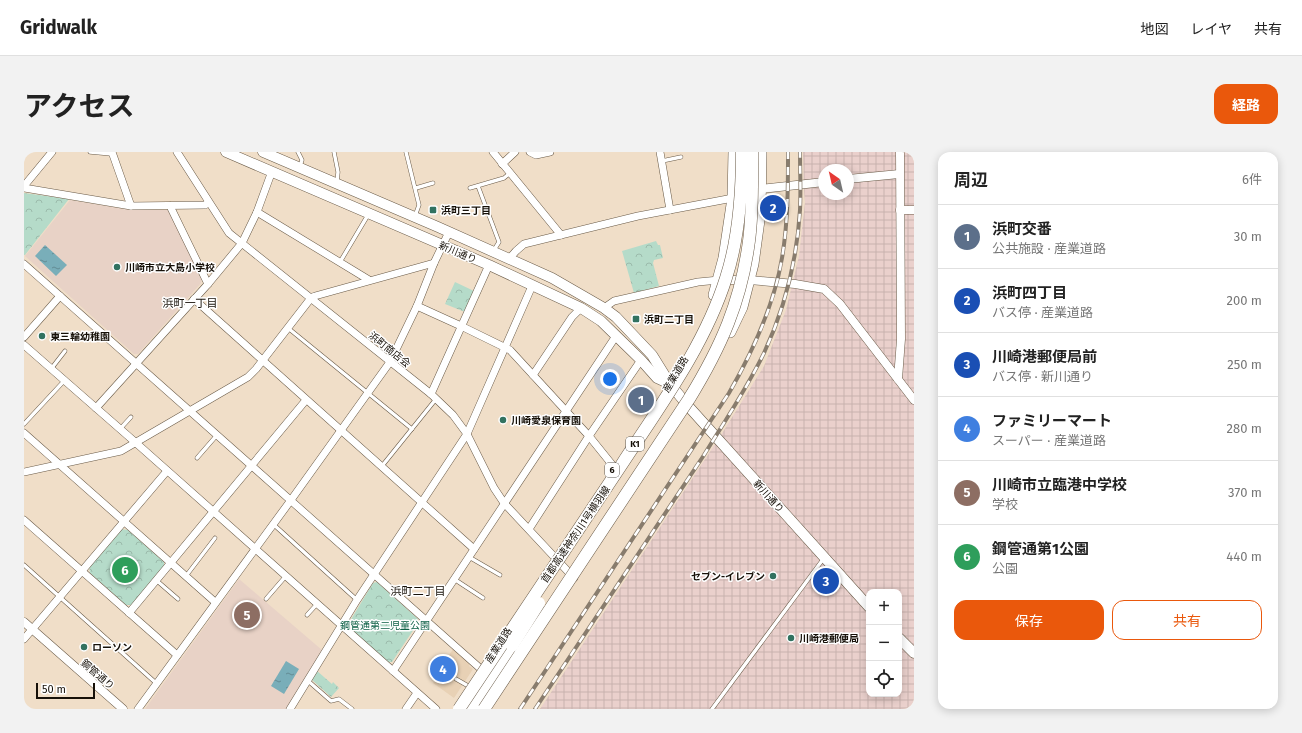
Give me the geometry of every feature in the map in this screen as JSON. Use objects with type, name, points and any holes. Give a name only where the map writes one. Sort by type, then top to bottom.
[{"type":"highway","name":"首都高速神奈川1号横羽線","points":[[459,709],[649,423],[703,334],[714,311],[732,260],[738,223],[742,152]]},
{"type":"highway","name":"首都高速神奈川1号横羽線","points":[[485,709],[662,441],[716,353],[734,307],[741,284],[749,240],[752,212],[752,152]]},
{"type":"highway","points":[[485,709],[514,647],[626,468],[649,423]]},
{"type":"highway","points":[[472,709],[607,508],[623,486],[662,441]]},
{"type":"main road","name":"新川通り","points":[[226,152],[489,265],[581,308],[601,321],[641,360],[657,378],[670,384]]},
{"type":"main road","name":"新川通り","points":[[263,152],[552,278],[604,308],[616,317],[652,355],[670,384],[689,407],[866,604]]},
{"type":"main road","name":"産業道路","points":[[455,709],[482,670],[614,466],[670,384],[696,339],[719,280],[724,258],[733,198],[734,152]]},
{"type":"main road","points":[[485,709],[689,407],[720,354],[742,307],[749,280],[757,239],[761,189],[761,152]]},
{"type":"main road","points":[[902,641],[914,653]]},
{"type":"street","points":[[52,152],[24,187],[131,206],[206,205],[208,203]]},
{"type":"street","name":"浜町商店会","points":[[177,152],[226,230],[433,397],[453,415],[467,434],[494,488],[504,503],[574,578]]},
{"type":"street","points":[[492,152],[561,235]]},
{"type":"street","points":[[502,164],[515,152]]},
{"type":"street","points":[[530,152],[536,155],[550,152]]},
{"type":"street","points":[[660,152],[670,210]]},
{"type":"street","points":[[898,379],[901,340],[900,152]]},
{"type":"street","points":[[112,153],[131,206]]},
{"type":"street","points":[[96,408],[208,284],[242,243],[257,212],[272,171]]},
{"type":"street","points":[[854,179],[900,174]]},
{"type":"street","points":[[509,259],[524,244],[638,216],[733,198],[761,189],[818,183]]},
{"type":"street","points":[[170,206],[208,284]]},
{"type":"street","points":[[900,210],[914,210]]},
{"type":"street","points":[[257,212],[369,280]]},
{"type":"street","points":[[138,709],[369,393],[390,362],[417,306],[434,263],[449,232]]},
{"type":"street","points":[[24,472],[116,452],[248,377],[263,360],[310,298],[369,280],[434,263]]},
{"type":"street","points":[[24,264],[375,574],[464,656],[482,670]]},
{"type":"street","points":[[433,397],[461,326],[489,265]]},
{"type":"street","points":[[604,308],[614,301],[698,282],[719,280],[749,280],[794,284],[824,289],[840,304],[914,400]]},
{"type":"street","points":[[290,709],[357,600],[467,434],[532,286]]},
{"type":"street","points":[[24,337],[60,296]]},
{"type":"street","points":[[194,299],[474,549]]},
{"type":"street","points":[[417,306],[506,347],[589,436],[614,466]]},
{"type":"street","points":[[532,375],[572,317],[581,308]]},
{"type":"street","points":[[393,671],[616,336]]},
{"type":"street","points":[[24,346],[136,442],[285,577],[436,709]]},
{"type":"street","points":[[529,529],[589,436],[641,360]]},
{"type":"street","points":[[129,613],[306,400]]},
{"type":"street","points":[[24,433],[216,602]]},
{"type":"street","points":[[24,639],[167,471]]},
{"type":"street","points":[[24,520],[81,572],[177,655]]},
{"type":"street","name":"鋼管通り","points":[[24,622],[123,709]]},
{"type":"street","points":[[406,709],[417,693]]},
{"type":"lane","points":[[90,152],[112,153]]},
{"type":"lane","points":[[298,152],[302,160],[300,168]]},
{"type":"lane","points":[[334,152],[338,172],[337,184]]},
{"type":"lane","points":[[406,152],[419,205],[415,217]]},
{"type":"lane","points":[[662,161],[681,157]]},
{"type":"lane","points":[[470,188],[504,178],[510,172]]},
{"type":"lane","points":[[416,188],[432,183]]},
{"type":"lane","points":[[478,186],[498,242],[494,252]]},
{"type":"lane","points":[[340,262],[368,214]]},
{"type":"lane","points":[[288,328],[412,429]]},
{"type":"lane","points":[[50,369],[65,351]]},
{"type":"lane","points":[[24,424],[64,381]]},
{"type":"lane","points":[[382,466],[412,429],[433,397]]},
{"type":"lane","points":[[120,429],[131,417]]},
{"type":"lane","points":[[197,458],[217,435]]},
{"type":"lane","points":[[273,524],[357,600]]},
{"type":"lane","points":[[186,576],[215,538]]},
{"type":"lane","points":[[469,557],[500,575]]},
{"type":"lane","points":[[712,709],[824,558]]},
{"type":"lane","points":[[24,566],[156,683]]},
{"type":"lane","points":[[266,599],[285,577]]},
{"type":"lane","points":[[454,579],[483,598]]},
{"type":"lane","points":[[156,580],[178,599]]},
{"type":"lane","points":[[307,615],[317,604]]},
{"type":"lane","points":[[456,679],[470,687]]},
{"type":"lane","points":[[308,680],[330,701],[339,699],[352,709]]},
{"type":"shaded area","points":[[803,152],[914,152],[914,709],[540,709],[721,435],[764,366],[786,310],[799,256],[805,202]]},
{"type":"shaded area","name":"川崎市立大島小学校","points":[[70,200],[131,210],[167,210],[170,212],[202,278],[201,283],[138,354],[134,354],[25,256]]},
{"type":"shaded area","points":[[239,579],[322,650],[286,709],[145,709]]},
{"type":"shaded area","points":[[453,649],[470,664],[469,666],[473,669],[454,698],[433,683],[437,678],[431,674],[442,658],[446,660]]},
{"type":"green space","points":[[24,193],[69,199],[25,255],[24,255]]},
{"type":"green space","points":[[656,241],[658,245],[660,245],[663,258],[654,260],[653,263],[659,286],[634,293],[622,251]]},
{"type":"green space","points":[[455,282],[474,291],[465,312],[445,304]]},
{"type":"green space","points":[[121,529],[128,530],[164,562],[164,566],[132,605],[126,605],[90,573],[89,566]]},
{"type":"green space","name":"鋼管通第二児童公園","points":[[377,582],[418,619],[418,623],[392,662],[387,662],[347,626],[373,583]]},
{"type":"green space","points":[[316,670],[339,688],[331,697],[311,679]]},
{"type":"water","points":[[45,245],[67,265],[56,276],[35,256]]},
{"type":"water","points":[[286,661],[299,669],[284,694],[271,686]]},
{"type":"railway","points":[[520,709],[729,393],[762,328],[774,293],[784,245],[787,219],[788,152]]},
{"type":"railway","points":[[535,709],[704,455],[743,392],[764,353],[784,301],[793,265],[800,210],[800,152]]},
{"type":"place","name":"浜町四丁目","points":[[773,208]]},
{"type":"place","name":"浜町三丁目","points":[[433,210]]},
{"type":"place","name":"川崎市立大島小学校","points":[[117,267]]},
{"type":"place","name":"浜町二丁目","points":[[636,319]]},
{"type":"place","name":"東三輪幼稚園","points":[[42,336]]},
{"type":"place","name":"浜町交番","points":[[641,400]]},
{"type":"place","name":"川崎愛泉保育園","points":[[503,420]]},
{"type":"place","name":"鋼管通第1公園","points":[[125,570]]},
{"type":"place","name":"セブン-イレブン","points":[[773,576]]},
{"type":"place","name":"川崎港郵便局前","points":[[826,581]]},
{"type":"place","name":"川崎市立臨港中学校","points":[[247,615]]},
{"type":"place","name":"川崎港郵便局","points":[[791,638]]},
{"type":"place","name":"ローソン","points":[[84,647]]},
{"type":"place","name":"ファミリーマート","points":[[443,669]]},
{"type":"district","name":"浜町一丁目","points":[[190,303]]},
{"type":"district","name":"浜町二丁目","points":[[418,591]]}]
